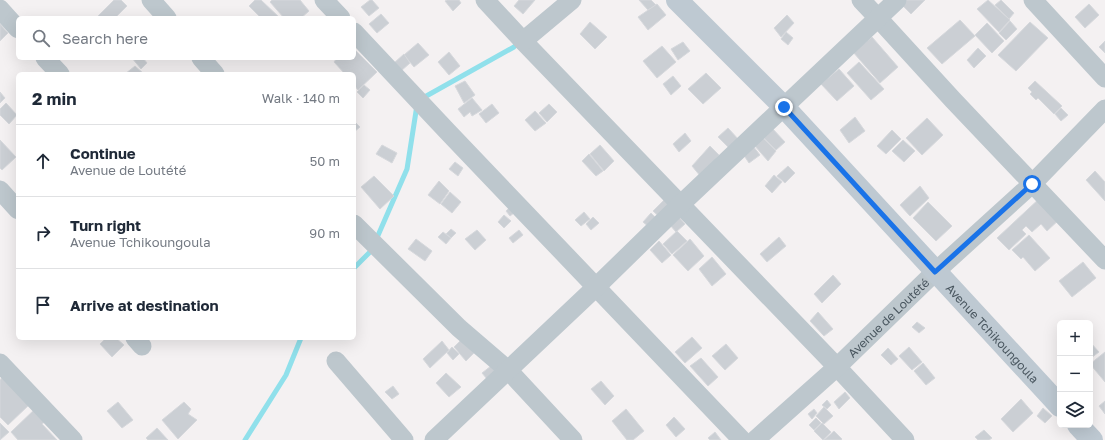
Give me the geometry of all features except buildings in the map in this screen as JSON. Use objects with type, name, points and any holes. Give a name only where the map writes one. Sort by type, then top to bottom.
[{"type":"street","points":[[151,0],[165,16]]},
{"type":"street","points":[[324,0],[339,16]]},
{"type":"street","points":[[485,0],[906,440]]},
{"type":"street","points":[[523,41],[572,0]]},
{"type":"street","name":"Avenue Tchikoungoula","points":[[678,0],[784,107],[1057,403]]},
{"type":"street","points":[[861,0],[953,100],[1105,260]]},
{"type":"street","points":[[434,440],[897,0]]},
{"type":"street","points":[[1033,0],[1105,78]]},
{"type":"street","points":[[0,9],[16,27]]},
{"type":"street","points":[[356,34],[742,440]]},
{"type":"street","points":[[47,60],[58,72]]},
{"type":"street","points":[[203,60],[213,72]]},
{"type":"street","name":"Avenue de Loutété","points":[[755,440],[837,367],[935,272],[1032,184],[1105,109]]},
{"type":"street","points":[[0,190],[16,208]]},
{"type":"street","points":[[356,226],[459,328],[508,370],[573,440]]},
{"type":"street","points":[[336,360],[404,440]]},
{"type":"street","points":[[0,363],[73,440]]},
{"type":"street","points":[[1081,428],[1092,440]]},
{"type":"waterway","points":[[421,99],[514,47],[519,41]]},
{"type":"waterway","points":[[376,240],[407,169],[417,105]]},
{"type":"waterway","points":[[356,266],[373,247]]},
{"type":"waterway","points":[[245,440],[286,375],[300,340]]},
{"type":"route","points":[[784,107],[935,272],[1032,184]]}]
